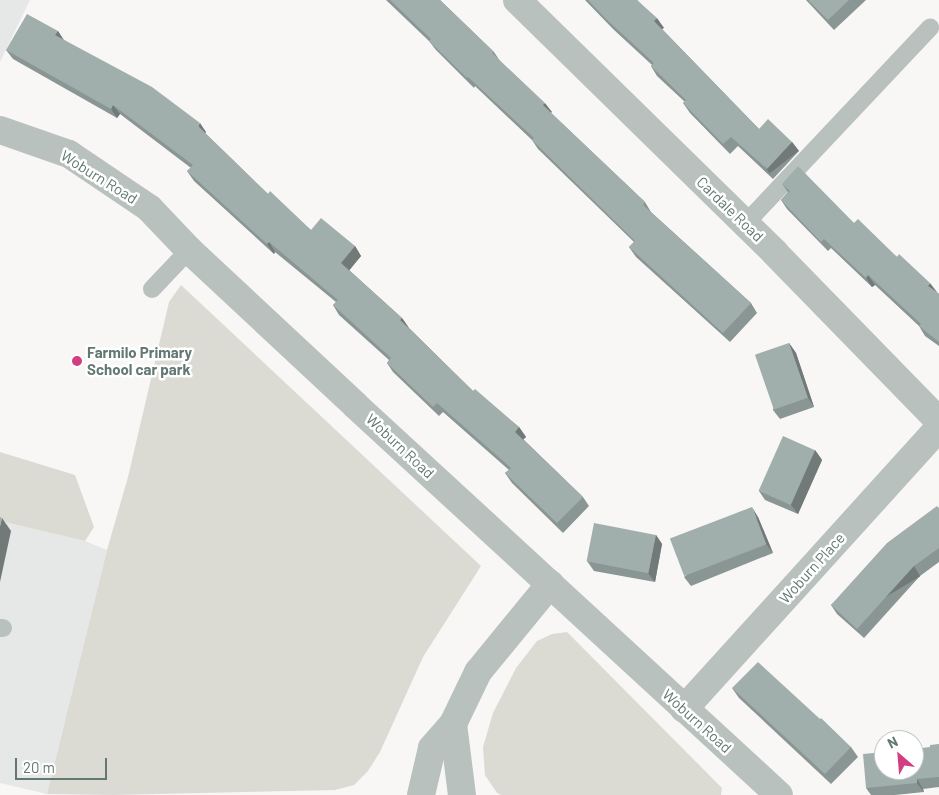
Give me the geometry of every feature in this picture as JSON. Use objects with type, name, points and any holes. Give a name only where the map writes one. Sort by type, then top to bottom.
[{"type":"street","name":"Cardale Road","points":[[517,0],[745,224],[939,421]]},
{"type":"street","name":"Woburn Road","points":[[3,128],[69,154],[149,208],[189,250],[779,795]]},
{"type":"street","name":"Woburn Place","points":[[684,709],[939,428]]},
{"type":"street","points":[[421,795],[432,748],[453,724],[478,672],[550,584]]},
{"type":"street","points":[[453,724],[462,795]]},
{"type":"lane","points":[[745,224],[930,28]]},
{"type":"lane","points":[[152,289],[189,250]]},
{"type":"shaded area","points":[[0,0],[30,0],[0,62]]},
{"type":"shaded area","points":[[181,285],[481,566],[423,657],[380,752],[368,771],[354,785],[335,790],[113,795],[47,794],[107,550],[128,477],[169,302]]},
{"type":"shaded area","points":[[0,452],[75,475],[94,527],[85,541],[0,521]]},
{"type":"shaded area","points":[[0,521],[85,541],[107,550],[47,794],[0,783]]},
{"type":"shaded area","points":[[567,632],[722,788],[721,795],[501,795],[497,793],[485,775],[483,747],[493,713],[516,668],[537,641],[552,634]]},
{"type":"building","points":[[390,0],[440,0],[545,103],[543,105],[645,202],[643,205],[751,303],[723,333],[629,247],[635,241],[532,140],[534,138],[467,78],[429,41],[431,39]]},
{"type":"building","points":[[588,0],[637,0],[657,18],[654,21],[759,129],[768,119],[792,142],[767,169],[731,137],[723,144],[683,103],[686,100],[651,66],[654,63]]},
{"type":"building","points":[[808,0],[849,0],[828,20]]},
{"type":"building","points":[[27,14],[58,31],[55,35],[152,87],[200,123],[198,126],[268,194],[270,191],[311,230],[321,218],[355,246],[341,263],[402,318],[400,320],[473,391],[475,389],[519,427],[515,432],[583,497],[557,523],[505,473],[511,468],[437,403],[433,407],[387,363],[391,358],[333,305],[338,300],[269,242],[267,244],[187,171],[193,165],[113,105],[111,109],[6,50]]},
{"type":"building","points":[[798,166],[854,223],[858,219],[897,257],[899,254],[930,283],[928,286],[939,294],[939,342],[919,326],[921,324],[868,275],[866,278],[824,239],[821,242],[781,200],[790,191],[782,184]]},
{"type":"building","points":[[789,343],[808,398],[774,410],[755,355]]},
{"type":"building","points":[[783,436],[815,450],[791,505],[759,491]]},
{"type":"building","points":[[937,506],[939,508],[939,548],[914,566],[857,629],[831,605],[887,543]]},
{"type":"building","points":[[752,507],[766,544],[684,576],[670,539]]},
{"type":"building","points":[[594,523],[656,535],[648,573],[587,561]]},
{"type":"building","points":[[758,662],[851,747],[825,774],[732,688]]},
{"type":"building","points":[[939,744],[939,777],[924,778],[924,748],[930,747],[930,745]]},
{"type":"building","points":[[874,753],[874,780],[917,780],[917,783],[866,788],[863,754]]},
{"type":"place","name":"Farmilo Primary School car park","points":[[77,361]]}]
